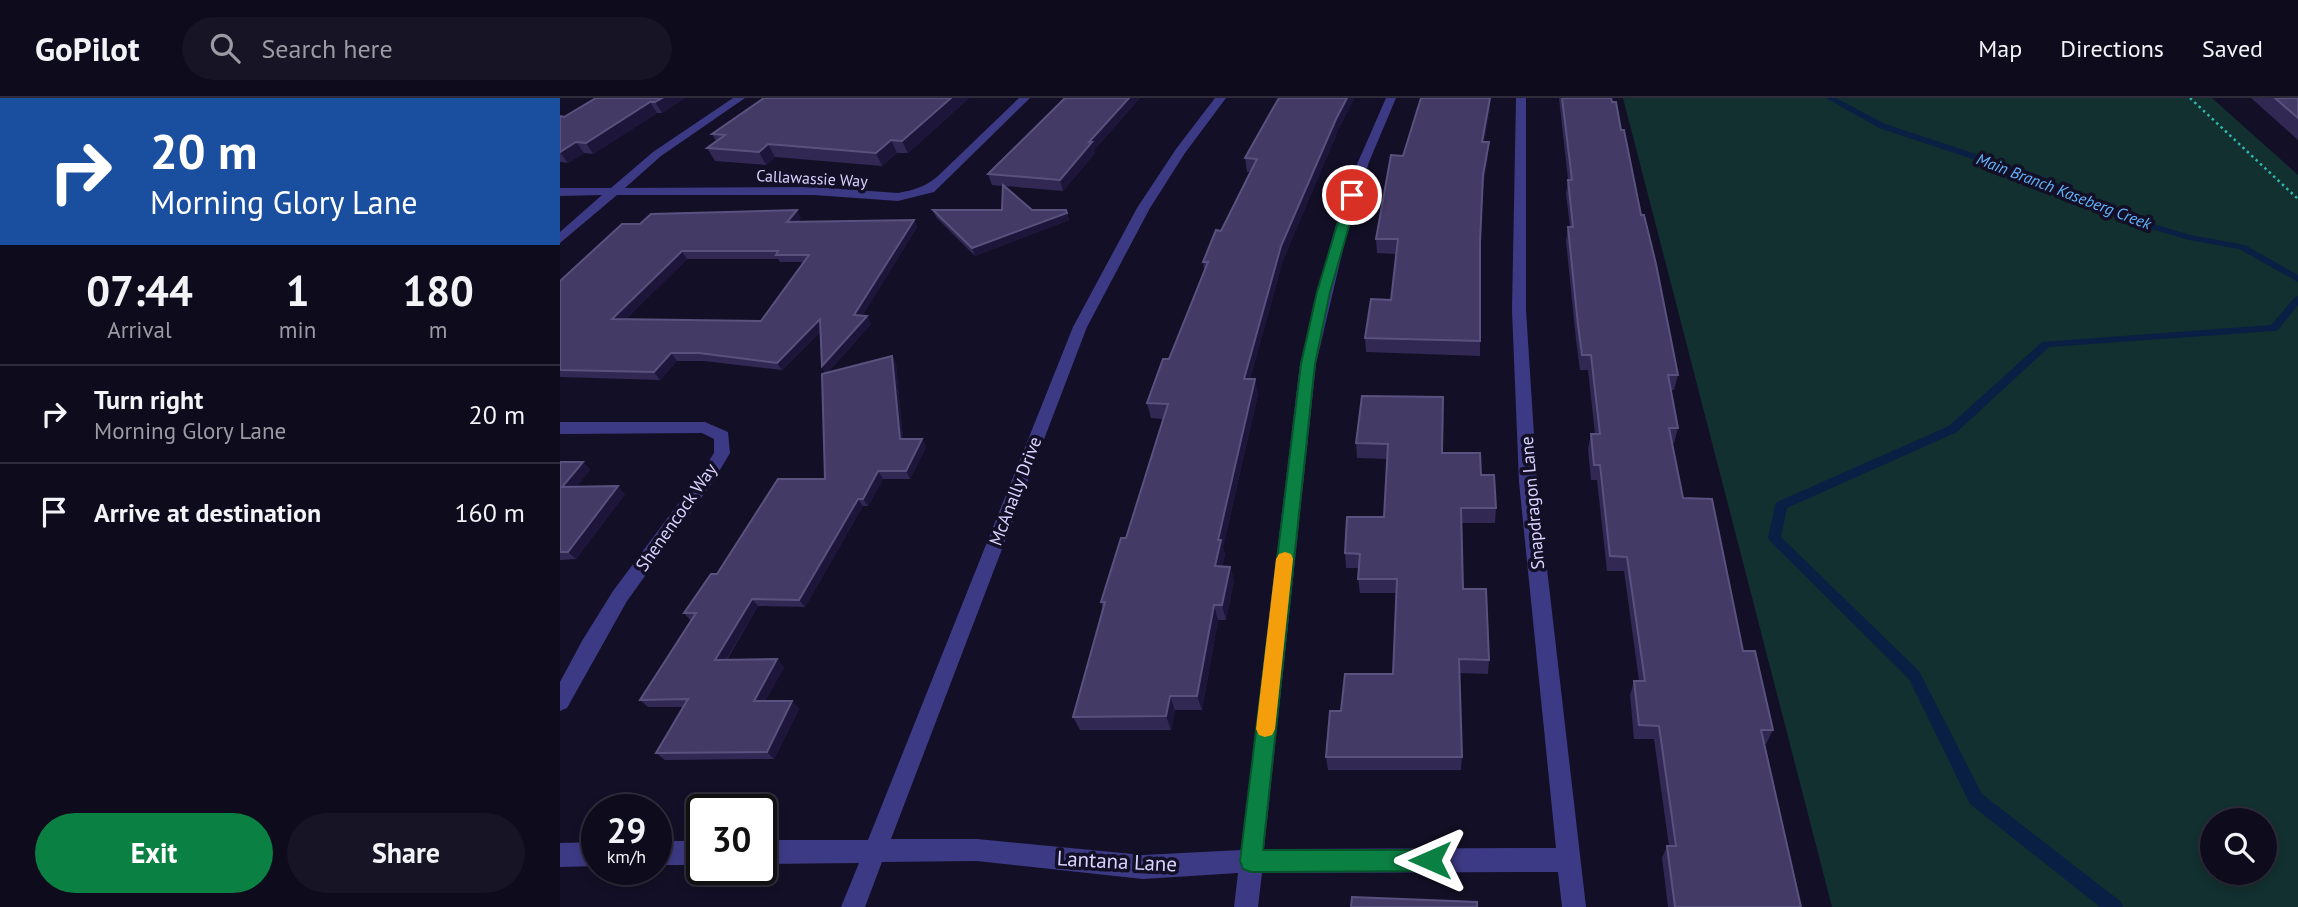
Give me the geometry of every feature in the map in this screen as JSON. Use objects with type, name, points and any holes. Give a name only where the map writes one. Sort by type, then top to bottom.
[{"type":"street","points":[[560,239],[657,154],[740,98]]},
{"type":"street","name":"Callawassie Way","points":[[560,192],[814,191],[880,197],[913,194],[930,188],[942,179],[1025,98]]},
{"type":"street","name":"McAnally Drive","points":[[853,907],[1080,327],[1110,265],[1140,213],[1170,165],[1221,98]]},
{"type":"street","points":[[1246,907],[1308,364],[1324,292],[1352,195],[1391,98]]},
{"type":"street","name":"Snapdragon Lane","points":[[1521,98],[1519,310],[1528,482],[1574,907]]},
{"type":"street","name":"Shenencock Way","points":[[560,428],[674,425],[705,427],[722,436],[722,453],[708,476],[620,597],[589,647],[560,702]]},
{"type":"street","name":"Lantana Lane","points":[[777,852],[977,850],[1143,867],[1251,861],[1570,860]]},
{"type":"street","points":[[560,855],[581,854]]},
{"type":"path","points":[[2190,98],[2298,200]]},
{"type":"green space","points":[[1623,98],[2212,98],[2298,175],[2298,907],[1832,907]]},
{"type":"building","points":[[596,98],[662,98],[650,102],[586,143],[576,142],[560,152],[560,116],[564,117]]},
{"type":"building","points":[[764,98],[951,98],[902,141],[891,140],[876,153],[768,144],[759,152],[707,148],[725,135],[712,134]]},
{"type":"building","points":[[1065,98],[1129,98],[1089,142],[1092,142],[1060,180],[988,174]]},
{"type":"building","points":[[1279,98],[1347,98],[1281,246],[1244,379],[1255,379],[1218,540],[1221,540],[1215,566],[1230,567],[1222,605],[1214,605],[1197,696],[1170,696],[1166,716],[1073,717],[1105,602],[1101,602],[1121,538],[1126,538],[1168,404],[1147,403],[1163,359],[1169,359],[1208,262],[1203,262],[1216,230],[1221,231],[1257,159],[1245,158]]},
{"type":"building","points":[[1421,98],[1490,98],[1482,142],[1489,142],[1483,175],[1480,341],[1365,338],[1371,299],[1391,300],[1398,239],[1376,239],[1391,155],[1403,156]]},
{"type":"building","points":[[1562,98],[1611,98],[1612,102],[1616,102],[1641,215],[1644,215],[1656,264],[1678,375],[1668,375],[1678,428],[1669,428],[1683,498],[1712,499],[1743,651],[1755,651],[1773,730],[1761,730],[1801,907],[1675,907],[1667,846],[1676,846],[1659,726],[1639,725],[1634,681],[1645,681],[1627,557],[1610,556],[1600,465],[1594,465],[1591,434],[1600,434],[1591,355],[1582,355],[1578,325],[1568,227],[1573,227],[1568,180],[1572,180]]},
{"type":"building","points":[[2275,98],[2298,98],[2298,118]]},
{"type":"building","points":[[1003,185],[1032,210],[1066,210],[1067,213],[972,248],[933,210],[1002,210]]},
{"type":"building","points":[[797,210],[787,222],[914,220],[854,315],[867,316],[822,366],[820,319],[777,363],[699,353],[671,353],[654,372],[560,370],[560,281],[622,224],[640,224],[651,214]],"holes":[[[682,251],[778,251],[776,255],[809,255],[761,321],[612,319]]]},
{"type":"building","points":[[892,356],[900,439],[922,439],[906,471],[878,471],[863,499],[858,499],[799,600],[752,599],[715,660],[777,659],[754,701],[792,701],[767,752],[656,753],[688,699],[640,700],[696,613],[684,613],[711,574],[717,574],[778,479],[825,479],[822,374]]},
{"type":"building","points":[[1362,396],[1443,397],[1442,453],[1480,453],[1481,475],[1494,475],[1496,508],[1461,508],[1463,589],[1486,589],[1489,660],[1459,659],[1462,757],[1326,757],[1330,711],[1341,711],[1345,674],[1393,674],[1397,579],[1358,579],[1360,554],[1345,553],[1347,517],[1384,517],[1388,444],[1356,443]]},
{"type":"building","points":[[560,462],[583,462],[562,487],[618,486],[568,552],[560,552]]},
{"type":"building","points":[[1352,897],[1477,902],[1477,907],[1351,907]]},
{"type":"waterway","name":"Main Branch Kaseberg Creek","points":[[1830,98],[1882,126],[2033,176],[2137,222],[2189,237],[2242,247],[2298,279]]},
{"type":"waterway","name":"Main Branch Kaseberg Creek","points":[[2114,907],[1976,799],[1914,675],[1774,538],[1781,505],[1953,429],[2046,344],[2274,328],[2298,299]]},
{"type":"slow traffic","points":[[1265,729],[1285,559]]},
{"type":"route","points":[[1352,195],[1324,292],[1308,364],[1251,861],[1430,860]]}]
